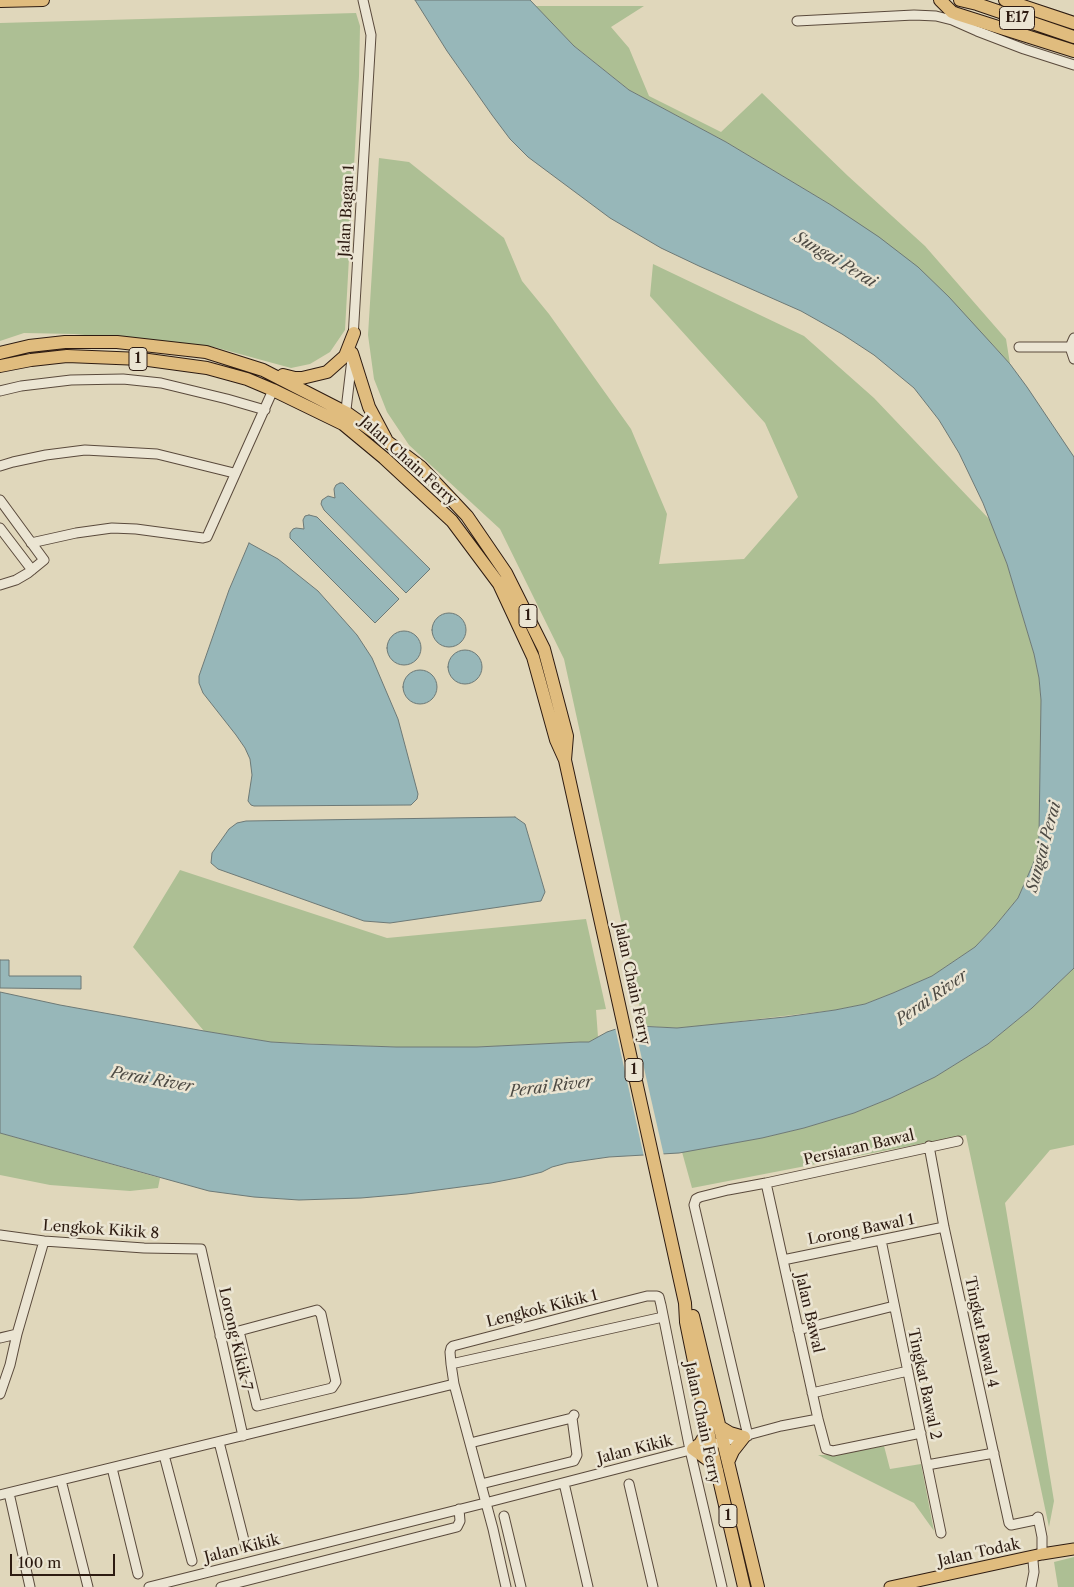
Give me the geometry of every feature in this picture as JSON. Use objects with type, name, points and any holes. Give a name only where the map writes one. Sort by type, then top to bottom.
[{"type":"highway","points":[[0,0],[43,0]]},
{"type":"highway","points":[[940,0],[952,12],[957,14],[1074,51]]},
{"type":"highway","name":"E17","points":[[960,0],[1074,37]]},
{"type":"highway","name":"E17","points":[[1005,0],[1074,23]]},
{"type":"highway","points":[[264,370],[295,378],[327,372],[345,356],[354,332]]},
{"type":"highway","name":"Jalan Chain Ferry","points":[[0,352],[29,346],[65,342],[117,342],[206,352],[264,370],[345,419],[388,442],[421,467],[467,516],[506,573],[544,649],[568,736],[565,760]]},
{"type":"highway","points":[[352,353],[369,407],[388,442]]},
{"type":"highway","name":"Jalan Chain Ferry","points":[[0,366],[67,356],[141,359],[207,368],[247,379],[345,419],[452,521],[499,584],[533,657],[556,740],[565,760],[685,1303],[694,1318],[717,1443],[717,1470],[744,1587]]},
{"type":"highway","points":[[717,1470],[711,1462],[691,1450],[700,1444],[714,1428],[746,1436]]},
{"type":"highway","points":[[728,1462],[733,1451],[746,1436]]},
{"type":"highway","name":"Jalan Chain Ferry","points":[[717,1443],[728,1462],[758,1587]]},
{"type":"main road","name":"Jalan Todak","points":[[890,1587],[1038,1558]]},
{"type":"main road","name":"Jalan Todak","points":[[914,1587],[1038,1558]]},
{"type":"street","name":"Jalan Bagan 1","points":[[345,419],[354,332],[371,35],[363,0]]},
{"type":"street","points":[[797,21],[914,15],[936,16],[952,20],[1024,49],[1074,65]]},
{"type":"street","points":[[1074,338],[1070,348],[1074,359]]},
{"type":"street","points":[[1019,347],[1070,348]]},
{"type":"street","points":[[0,391],[22,386],[71,380],[123,380],[161,383],[265,410]]},
{"type":"street","points":[[31,543],[76,532],[112,528],[136,528],[207,537],[234,473],[273,390]]},
{"type":"street","points":[[0,466],[46,455],[85,450],[157,454],[234,473]]},
{"type":"street","points":[[0,500],[44,560],[16,580],[0,585]]},
{"type":"street","points":[[0,528],[32,570]]},
{"type":"street","name":"Persiaran Bawal","points":[[766,1183],[928,1146],[958,1141]]},
{"type":"street","name":"Tingkat Bawal 4","points":[[928,1146],[1009,1523],[1012,1525],[1035,1520],[1038,1517],[1042,1537],[1038,1558]]},
{"type":"street","points":[[746,1436],[694,1205],[696,1199],[700,1197],[766,1183]]},
{"type":"street","name":"Jalan Bawal","points":[[766,1183],[826,1449],[833,1451],[921,1433]]},
{"type":"street","name":"Lorong Bawal 1","points":[[783,1260],[944,1227]]},
{"type":"street","name":"Lengkok Kikik 8","points":[[0,1235],[44,1241],[144,1248],[200,1249]]},
{"type":"street","name":"Tingkat Bawal 2","points":[[881,1240],[942,1532]]},
{"type":"street","points":[[0,1394],[10,1365],[44,1241]]},
{"type":"street","name":"Lorong Kikik 7","points":[[200,1249],[243,1436]]},
{"type":"street","name":"Lengkok Kikik 1","points":[[451,1364],[450,1352],[453,1346],[647,1296],[657,1296]]},
{"type":"street","name":"Jalan Chain Ferry","points":[[657,1296],[659,1297],[722,1587]]},
{"type":"street","points":[[798,1330],[894,1306]]},
{"type":"street","points":[[220,1336],[317,1310],[321,1314],[336,1382],[332,1388],[257,1406],[239,1331]]},
{"type":"street","points":[[506,1587],[493,1529],[454,1384],[451,1364],[663,1317]]},
{"type":"street","points":[[0,1338],[17,1334]]},
{"type":"street","points":[[812,1393],[908,1372]]},
{"type":"street","points":[[30,1587],[4,1494],[454,1384]]},
{"type":"street","name":"Jalan Kikik","points":[[470,1443],[573,1416],[577,1455],[574,1461],[481,1484]]},
{"type":"street","name":"Jalan Kikik","points":[[155,1586],[460,1510],[781,1426],[818,1419]]},
{"type":"street","points":[[219,1442],[246,1548]]},
{"type":"street","points":[[928,1465],[994,1453]]},
{"type":"street","points":[[164,1455],[192,1561]]},
{"type":"street","points":[[112,1468],[138,1574]]},
{"type":"street","points":[[61,1480],[88,1587]]},
{"type":"street","points":[[564,1483],[588,1587]]},
{"type":"street","points":[[629,1484],[653,1587]]},
{"type":"street","name":"Jalan Kikik","points":[[221,1587],[457,1527],[460,1521],[460,1510]]},
{"type":"street","points":[[504,1516],[521,1587]]},
{"type":"street","points":[[493,1529],[507,1526]]},
{"type":"street","points":[[306,1548],[310,1564]]},
{"type":"street","points":[[1031,1587],[1038,1558]]},
{"type":"green space","points":[[535,6],[644,6],[611,27],[629,48],[649,96],[721,132],[762,93],[848,176],[925,246],[1006,339],[1010,364],[991,343],[831,205],[726,142],[629,90],[574,46]]},
{"type":"green space","points":[[356,13],[360,26],[359,76],[345,330],[330,352],[310,364],[291,368],[214,347],[74,334],[24,333],[0,341],[0,23]]},
{"type":"green space","points":[[379,158],[409,162],[504,238],[522,281],[549,314],[631,429],[667,514],[659,564],[744,559],[798,497],[765,423],[650,296],[653,264],[804,336],[874,398],[990,520],[1007,564],[1034,654],[1039,678],[1041,700],[1039,836],[1037,855],[1018,898],[975,947],[932,976],[865,1004],[835,1010],[699,1026],[677,1028],[644,1026],[564,659],[500,529],[409,445],[387,412],[374,379],[368,335]]},
{"type":"green space","points":[[180,870],[387,938],[586,919],[606,1009],[596,1010],[598,1037],[589,1042],[477,1047],[396,1047],[271,1042],[204,1031],[133,947]]},
{"type":"green space","points":[[1074,968],[1074,1145],[1050,1150],[1005,1203],[1054,1501],[1049,1527],[966,1135],[692,1188],[682,1152],[762,1138],[804,1128],[854,1113],[891,1098],[935,1077],[988,1044],[1032,1008]]},
{"type":"green space","points":[[0,1133],[160,1178],[158,1188],[130,1191],[50,1185],[0,1175]]},
{"type":"green space","points":[[884,1446],[890,1469],[921,1464],[934,1531],[914,1503],[818,1455],[836,1455]]},
{"type":"green space","points":[[1074,1557],[1074,1587],[1058,1587],[1054,1562]]},
{"type":"water","points":[[415,0],[530,0],[574,46],[629,90],[726,142],[831,205],[879,237],[918,267],[949,297],[991,343],[1027,387],[1074,457],[1074,968],[1032,1008],[988,1044],[935,1077],[854,1113],[804,1128],[762,1138],[679,1153],[609,1157],[567,1163],[522,1177],[407,1194],[299,1200],[209,1191],[0,1133],[0,992],[60,1005],[271,1042],[396,1047],[477,1047],[589,1042],[619,1028],[638,1026],[677,1028],[785,1017],[865,1004],[932,976],[975,947],[995,926],[1018,898],[1037,855],[1039,836],[1041,700],[1034,654],[1007,564],[983,503],[959,453],[939,420],[914,388],[874,355],[842,334],[801,311],[661,248],[610,218],[528,157],[510,139],[492,115],[447,51]]},
{"type":"water","points":[[340,483],[343,483],[430,569],[406,593],[324,510],[321,504],[322,500],[328,496],[335,498],[334,489]]},
{"type":"water","points":[[305,516],[317,517],[399,599],[375,623],[290,538],[290,533],[293,529],[304,529],[303,520]]},
{"type":"water","points":[[249,543],[278,559],[318,591],[357,635],[372,658],[398,719],[418,794],[417,799],[411,805],[254,806],[248,801],[252,775],[250,759],[236,735],[203,693],[199,683],[199,676],[229,590]]},
{"type":"water","points":[[449,613],[456,614],[461,618],[465,623],[465,637],[461,642],[456,646],[449,647],[442,646],[437,642],[433,637],[432,630],[433,623],[437,618],[442,614]]},
{"type":"water","points":[[404,631],[416,636],[421,648],[416,660],[404,665],[392,660],[387,648],[392,636]]},
{"type":"water","points":[[465,650],[472,651],[477,655],[481,660],[481,674],[477,679],[472,683],[465,684],[458,683],[453,679],[449,674],[448,667],[449,660],[453,655],[458,651]]},
{"type":"water","points":[[420,670],[427,671],[432,675],[436,680],[436,694],[432,699],[427,703],[420,704],[413,703],[408,699],[404,694],[403,687],[404,680],[408,675],[413,671]]},
{"type":"water","points":[[515,817],[525,824],[545,892],[541,901],[390,923],[364,921],[218,869],[211,863],[212,853],[229,829],[237,823],[246,821]]},
{"type":"water","points":[[0,960],[9,960],[9,976],[81,976],[81,989],[0,988]]},
{"type":"pier","points":[[634,1024],[664,1156],[644,1157],[615,1027]]},
{"type":"water label","name":"Sungai Perai","points":[[835,260]]},
{"type":"water label","name":"Sungai Perai","points":[[1044,847]]},
{"type":"water label","name":"Perai River","points":[[932,998]]},
{"type":"water label","name":"Perai River","points":[[152,1080]]},
{"type":"water label","name":"Perai River","points":[[551,1087]]}]
